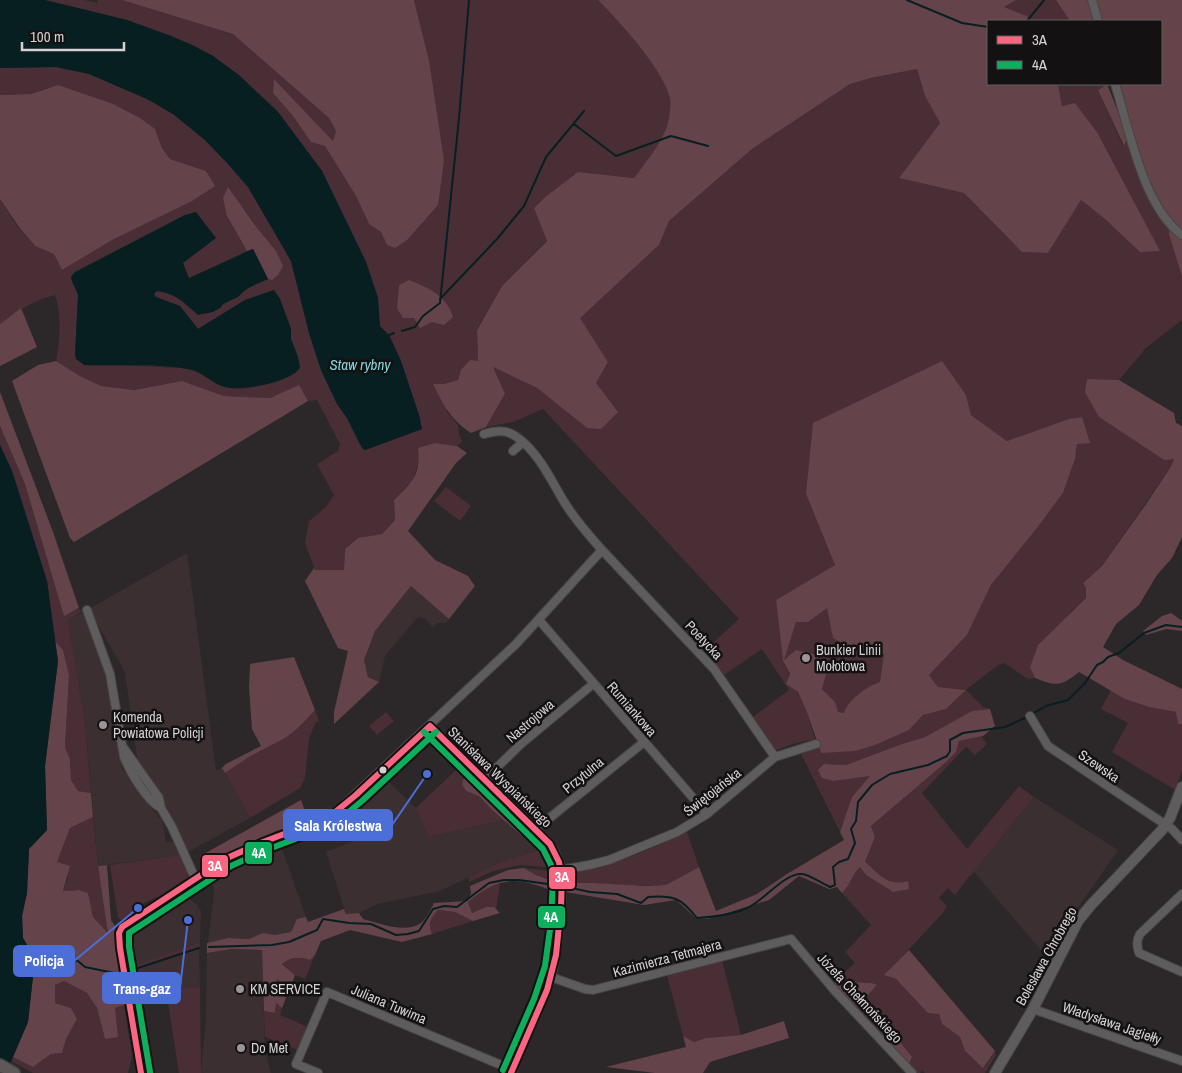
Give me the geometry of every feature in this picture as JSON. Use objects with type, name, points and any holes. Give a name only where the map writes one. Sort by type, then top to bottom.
[{"type":"main road","points":[[0,1065],[14,1073]]},
{"type":"street","points":[[1092,0],[1098,20]]},
{"type":"street","points":[[1115,85],[1136,157],[1148,187],[1160,210],[1170,224],[1182,235]]},
{"type":"street","points":[[484,434],[499,430],[506,431],[523,442],[538,458],[575,519],[602,550]]},
{"type":"street","points":[[513,450],[523,442]]},
{"type":"street","name":"Stanisława Wyspiańskiego","points":[[512,1071],[551,977],[557,937],[561,870],[557,855],[550,844],[430,726],[539,620],[602,550]]},
{"type":"street","name":"Poetycka","points":[[602,550],[714,669],[775,757]]},
{"type":"street","points":[[87,610],[110,674],[122,746],[158,798],[161,808],[196,878]]},
{"type":"street","name":"Rumiankowa","points":[[539,620],[706,814]]},
{"type":"street","name":"Nastrojowa","points":[[485,779],[521,744],[593,684]]},
{"type":"street","name":"Szewska","points":[[1030,716],[1048,746],[1172,829],[1182,840]]},
{"type":"street","points":[[140,1073],[119,933],[126,925],[187,886],[196,878],[246,849],[316,822],[334,813],[430,726]]},
{"type":"street","name":"Przytulna","points":[[536,829],[644,742]]},
{"type":"street","name":"Świętojańska","points":[[561,870],[589,865],[642,848],[678,832],[706,814],[775,757],[816,744]]},
{"type":"street","name":"Bolesława Chrobrego","points":[[995,1073],[1033,1009],[1078,921],[1157,836],[1176,804],[1182,787]]},
{"type":"street","points":[[1182,894],[1137,939],[1139,953],[1182,972]]},
{"type":"street","name":"Kazimierza Tetmajera","points":[[551,977],[593,990],[791,939]]},
{"type":"street","name":"Józefa Chełmońskiego","points":[[791,939],[835,991],[912,1073]]},
{"type":"street","name":"Juliana Tuwima","points":[[318,1073],[296,1064],[327,992],[512,1071]]},
{"type":"street","name":"Władysława Jagiełły","points":[[1033,1009],[1182,1061]]},
{"type":"shaded area","points":[[45,0],[84,0],[98,3],[97,0],[122,0],[233,34],[329,118],[336,131],[333,141],[275,80],[273,93],[311,141],[325,146],[356,196],[369,224],[381,232],[387,245],[444,160],[429,60],[414,0],[598,0],[640,46],[666,87],[670,99],[667,126],[657,147],[634,178],[578,172],[545,197],[534,208],[547,240],[502,286],[477,329],[478,361],[461,370],[458,380],[444,384],[447,412],[458,425],[462,441],[457,446],[435,443],[419,460],[413,480],[394,500],[395,520],[382,534],[358,538],[345,549],[344,570],[315,570],[305,543],[309,521],[326,507],[334,495],[317,464],[338,451],[340,444],[317,400],[308,401],[299,386],[270,398],[224,396],[182,381],[134,390],[101,386],[56,361],[60,328],[59,311],[55,295],[26,306],[0,324],[0,199],[18,227],[35,246],[54,254],[62,270],[114,239],[202,195],[206,171],[170,159],[162,148],[155,129],[48,88],[31,94],[0,95],[0,68],[56,67],[89,74],[147,99],[173,114],[205,140],[248,187],[291,261],[309,333],[321,370],[360,445],[365,450],[422,429],[401,361],[389,335],[379,327],[378,298],[366,262],[322,171],[278,112],[240,76],[213,56],[192,45],[127,20]],"holes":[[[245,210],[257,228],[272,280],[258,282],[220,308],[191,309],[180,299],[172,295],[157,291],[154,294],[156,297],[180,306],[198,329],[245,300],[274,290],[280,299],[291,329],[291,339],[298,357],[296,373],[260,386],[241,389],[222,386],[193,370],[185,368],[84,365],[75,355],[78,295],[74,272],[185,215],[183,264],[189,279],[247,251],[227,216]],[[399,285],[432,322],[421,327],[398,294]]]},
{"type":"shaded area","points":[[122,0],[414,0],[429,60],[444,160],[438,205],[407,240],[395,248],[387,245],[381,232],[369,224],[356,196],[325,146],[311,142],[293,116],[273,93],[274,79],[333,141],[336,131],[329,118],[233,34]]},
{"type":"shaded area","points":[[598,0],[1016,0],[1004,7],[1027,16],[1029,20],[987,20],[987,85],[1058,85],[1062,106],[1075,103],[1097,132],[1160,251],[1140,252],[1105,219],[1081,200],[1048,253],[1022,252],[964,193],[899,178],[940,123],[925,96],[917,69],[871,78],[850,84],[752,149],[669,221],[659,245],[580,318],[608,362],[596,383],[618,412],[601,429],[587,428],[537,388],[493,367],[505,394],[486,427],[471,433],[448,412],[433,384],[444,384],[458,380],[461,370],[470,360],[478,361],[477,330],[502,286],[547,241],[534,208],[545,197],[578,172],[634,178],[657,147],[667,126],[670,99],[666,87],[640,46]]},
{"type":"shaded area","points":[[1016,0],[1056,0],[1069,20],[1029,20],[1027,16],[1004,7]]},
{"type":"shaded area","points":[[1056,0],[1089,0],[1093,20],[1069,20]]},
{"type":"shaded area","points":[[1094,0],[1182,0],[1182,277],[1169,234],[1168,222],[1142,171],[1116,85],[1162,85],[1162,20],[1099,20]]},
{"type":"shaded area","points":[[917,69],[925,96],[940,123],[899,178],[964,193],[1022,252],[1048,253],[1081,200],[1105,219],[1159,251],[1097,132],[1075,104],[1062,106],[1058,85],[1106,85],[1098,90],[1123,146],[1128,137],[1135,168],[1154,211],[1168,229],[1182,277],[1182,320],[1146,348],[1119,380],[1087,379],[1099,417],[1164,460],[1174,458],[1170,468],[1102,566],[1083,583],[1086,588],[1086,598],[1070,613],[1030,666],[1035,678],[1028,679],[1004,663],[998,665],[966,690],[938,687],[929,675],[967,635],[991,585],[1063,493],[1075,459],[1082,417],[1069,419],[1007,441],[971,415],[966,395],[806,494],[835,565],[776,600],[783,660],[796,622],[808,622],[827,607],[850,648],[884,654],[880,683],[844,713],[837,712],[835,702],[822,689],[826,675],[783,661],[808,715],[815,739],[776,750],[753,717],[789,690],[762,649],[724,675],[705,650],[739,619],[543,409],[513,422],[486,427],[505,395],[493,367],[537,388],[587,428],[596,383],[608,362],[579,318],[659,245],[669,221],[752,149],[850,84]]},
{"type":"shaded area","points":[[58,85],[113,104],[140,118],[155,129],[162,148],[170,159],[206,171],[215,186],[192,201],[114,239],[62,270],[54,254],[35,246],[0,199],[0,95],[31,94]]},
{"type":"shaded area","points":[[1107,85],[1128,137],[1124,146],[1098,90]]},
{"type":"shaded area","points":[[228,187],[276,251],[283,266],[278,275],[272,280],[268,279],[253,249],[247,251],[227,216],[223,198]]},
{"type":"shaded area","points":[[409,280],[436,293],[446,303],[453,317],[444,325],[432,322],[420,328],[414,318],[403,318],[397,308],[399,285]]},
{"type":"shaded area","points":[[21,308],[37,347],[0,366],[0,324]]},
{"type":"shaded area","points":[[56,361],[101,386],[134,390],[182,381],[224,396],[270,398],[299,385],[308,401],[74,542],[70,538],[12,381],[38,365]]},
{"type":"shaded area","points":[[942,361],[966,395],[971,415],[1007,441],[1069,419],[1082,417],[1090,443],[1077,444],[1075,459],[1063,493],[991,585],[967,635],[929,675],[938,687],[966,690],[946,709],[923,715],[909,730],[875,745],[855,751],[821,753],[798,692],[786,684],[790,674],[783,661],[776,600],[835,565],[806,494],[813,423]],"holes":[[[827,608],[833,638],[850,648],[884,654],[880,682],[859,694],[846,708],[844,713],[838,712],[835,702],[822,689],[826,675],[817,655],[796,650],[784,660],[796,622],[808,622]]]},
{"type":"shaded area","points":[[1087,379],[1119,380],[1174,413],[1176,423],[1182,426],[1182,537],[1172,558],[1157,575],[1139,605],[1116,624],[1103,647],[1123,660],[1182,689],[1182,724],[1178,724],[1176,712],[1149,707],[1125,699],[1079,672],[1068,680],[1054,684],[1035,678],[1030,667],[1038,645],[1086,598],[1086,588],[1083,583],[1102,566],[1146,504],[1174,459],[1164,460],[1099,417],[1085,392]]},
{"type":"shaded area","points":[[0,392],[53,532],[79,608],[64,616],[25,484],[0,426]]},
{"type":"shaded area","points":[[0,426],[25,484],[64,615],[79,609],[82,611],[68,621],[85,722],[91,793],[78,791],[71,780],[70,759],[65,747],[69,675],[63,650],[55,641],[47,581],[12,471],[0,445]]},
{"type":"shaded area","points":[[435,443],[457,446],[467,453],[456,463],[408,531],[435,560],[468,576],[475,586],[449,619],[411,586],[375,631],[364,660],[368,677],[379,682],[334,724],[334,712],[348,651],[338,648],[305,581],[314,568],[315,570],[344,570],[345,549],[358,538],[382,534],[395,520],[394,500],[414,477],[418,465],[418,448]]},
{"type":"shaded area","points":[[446,487],[471,506],[460,521],[434,501]]},
{"type":"shaded area","points":[[187,553],[216,771],[222,768],[250,818],[188,852],[165,804],[138,765],[125,672],[89,609]]},
{"type":"shaded area","points":[[411,586],[449,619],[446,623],[438,623],[433,627],[425,619],[420,617],[416,619],[385,656],[379,682],[368,677],[364,660],[375,631]]},
{"type":"shaded area","points":[[84,611],[100,649],[122,768],[160,819],[162,819],[166,842],[173,842],[180,855],[98,866],[85,722],[68,621]]},
{"type":"shaded area","points":[[1171,613],[1182,621],[1182,631],[1166,629],[1146,635],[1143,631],[1162,616]]},
{"type":"shaded area","points":[[55,641],[63,650],[69,675],[65,747],[70,759],[71,780],[78,791],[91,793],[93,817],[70,828],[57,862],[70,866],[63,891],[79,890],[88,893],[93,917],[108,933],[98,866],[107,865],[111,920],[116,928],[124,1005],[115,1008],[118,1037],[105,1039],[97,1008],[87,993],[64,981],[55,985],[55,1003],[71,1008],[77,1019],[66,1039],[62,1053],[51,1054],[33,1067],[13,1057],[28,1022],[35,958],[23,938],[22,916],[27,893],[29,849],[47,830],[45,766],[58,661]]},
{"type":"shaded area","points":[[294,657],[315,710],[287,737],[249,757],[225,773],[222,768],[226,764],[261,746],[252,729],[249,688],[250,664]]},
{"type":"shaded area","points":[[966,690],[983,707],[990,709],[972,711],[925,737],[846,765],[824,764],[833,781],[871,775],[842,824],[840,832],[801,754],[819,748],[821,753],[909,730],[923,715],[946,709]]},
{"type":"shaded area","points":[[1111,690],[1143,705],[1177,712],[1178,724],[1182,724],[1182,771],[1175,790],[1112,752],[1128,723],[1101,709]]},
{"type":"shaded area","points":[[990,709],[995,726],[983,736],[959,741],[956,752],[945,763],[871,826],[875,837],[865,862],[889,881],[908,881],[909,889],[893,892],[866,875],[860,867],[842,893],[837,887],[829,889],[799,876],[769,900],[708,919],[697,919],[676,900],[644,905],[565,892],[567,883],[666,885],[699,867],[716,911],[757,894],[844,840],[840,832],[852,797],[870,776],[833,781],[822,778],[818,770],[824,764],[846,765],[925,737],[972,711]]},
{"type":"shaded area","points":[[315,710],[319,721],[316,722],[309,738],[305,778],[300,788],[250,818],[225,773],[249,757],[287,737]]},
{"type":"shaded area","points":[[386,712],[394,721],[377,735],[369,726]]},
{"type":"shaded area","points":[[983,736],[982,738],[987,744],[975,755],[966,747],[922,793],[967,849],[1019,786],[1034,797],[955,895],[948,888],[939,898],[947,906],[942,914],[885,975],[896,979],[939,1014],[942,1024],[960,1037],[965,1051],[984,1067],[995,1051],[996,1055],[985,1073],[925,1073],[922,1070],[920,1073],[916,1073],[909,1064],[912,1057],[889,1036],[887,1040],[857,1007],[877,985],[851,982],[841,976],[855,963],[845,952],[871,925],[842,893],[860,867],[866,875],[893,892],[899,884],[889,883],[865,862],[875,837],[871,826],[945,763],[956,752],[959,741]]},
{"type":"shaded area","points":[[463,766],[530,827],[521,835],[479,796],[466,791],[462,784],[464,778],[459,773],[459,767]]},
{"type":"shaded area","points":[[459,767],[459,773],[464,778],[466,791],[479,796],[504,820],[428,837],[416,808]]},
{"type":"shaded area","points":[[386,779],[416,808],[428,837],[504,820],[521,835],[530,827],[548,847],[498,863],[440,891],[377,904],[359,913],[346,914],[326,852],[359,839],[348,835],[334,823],[352,811]]},
{"type":"shaded area","points":[[1034,797],[1118,850],[1045,955],[974,872]]},
{"type":"shaded area","points":[[301,800],[309,822],[276,831],[210,864],[204,863],[200,856]]},
{"type":"shaded area","points":[[93,817],[98,866],[109,934],[93,917],[88,893],[79,890],[63,891],[68,877],[57,862],[70,828]]},
{"type":"shaded area","points":[[687,832],[699,867],[666,885],[630,886],[566,883],[569,874],[573,873],[573,871],[602,866],[617,861]]},
{"type":"shaded area","points":[[276,842],[282,849],[306,917],[297,919],[291,932],[275,935],[263,934],[249,939],[228,938],[208,943],[214,893],[214,887],[209,879],[210,874]]},
{"type":"shaded area","points":[[548,847],[557,868],[520,865],[493,871],[469,882],[469,877],[498,863]]},
{"type":"shaded area","points":[[180,855],[188,871],[188,877],[171,890],[134,908],[135,910],[122,921],[118,917],[110,865]]},
{"type":"shaded area","points":[[524,868],[553,871],[557,874],[557,881],[536,875]]},
{"type":"shaded area","points":[[524,868],[536,875],[556,882],[555,892],[520,881],[500,883],[490,887],[468,902],[472,913],[486,907],[494,907],[500,913],[473,921],[455,912],[438,910],[430,921],[432,934],[402,942],[350,930],[321,941],[315,955],[310,960],[295,958],[282,964],[295,975],[290,989],[277,979],[273,988],[286,998],[282,1008],[276,1003],[275,1013],[264,1011],[262,950],[232,949],[207,953],[207,943],[228,938],[249,939],[263,933],[275,935],[291,932],[297,919],[306,917],[308,922],[344,909],[346,914],[359,913],[363,919],[384,925],[400,928],[415,926],[423,921],[434,903],[468,901],[471,893],[470,886],[508,870]]},
{"type":"shaded area","points":[[500,883],[496,910],[494,907],[486,907],[472,913],[468,901],[487,887]]},
{"type":"shaded area","points":[[186,897],[196,904],[201,911],[200,942],[127,968],[123,950],[129,932]]},
{"type":"shaded area","points":[[438,910],[455,912],[473,921],[432,934],[430,921]]},
{"type":"shaded area","points":[[200,942],[199,951],[128,973],[127,968]]},
{"type":"shaded area","points":[[232,949],[262,950],[265,1051],[271,1073],[201,1073],[206,1017],[207,953]]},
{"type":"shaded area","points":[[909,950],[995,1051],[983,1068],[965,1051],[960,1037],[942,1024],[939,1014],[928,1013],[896,979],[884,975]]},
{"type":"shaded area","points":[[199,951],[200,987],[166,989],[153,979],[131,981],[128,973]]},
{"type":"shaded area","points":[[315,955],[305,979],[295,975],[282,963],[300,956],[310,960]]},
{"type":"shaded area","points":[[722,960],[741,1035],[706,1038],[694,1042],[683,1036],[667,975]]},
{"type":"shaded area","points":[[841,976],[851,982],[877,985],[857,1007],[833,983]]},
{"type":"shaded area","points":[[277,979],[290,989],[286,998],[272,988]]},
{"type":"shaded area","points":[[64,981],[87,993],[97,1008],[105,1039],[115,1008],[124,1005],[132,1056],[128,1073],[33,1073],[11,1061],[13,1057],[33,1067],[51,1054],[62,1053],[66,1039],[77,1019],[71,1008],[55,1003],[55,985]]},
{"type":"shaded area","points":[[200,987],[201,1073],[179,1073],[166,989]]},
{"type":"shaded area","points":[[276,1003],[282,1008],[280,1015],[308,1027],[298,1050],[265,1037],[264,1011],[275,1013]]},
{"type":"shaded area","points":[[784,1021],[789,1038],[710,1062],[703,1073],[655,1073],[606,1067],[686,1047],[683,1036],[694,1042],[706,1038],[741,1035]]},
{"type":"shaded area","points":[[889,1036],[900,1042],[912,1057],[909,1064],[887,1040]]},
{"type":"water","name":"Staw rybny","points":[[0,0],[45,0],[127,20],[171,36],[213,56],[240,76],[278,112],[322,171],[366,262],[378,298],[380,326],[389,335],[401,361],[422,429],[365,450],[362,448],[347,418],[337,404],[321,370],[309,333],[291,261],[248,187],[205,140],[173,114],[147,99],[89,74],[56,67],[0,68]]},
{"type":"water","name":"Staw rybny","points":[[196,212],[216,238],[183,263],[189,278],[253,249],[268,279],[246,289],[238,297],[223,304],[213,312],[198,315],[170,294],[157,291],[154,294],[156,297],[180,306],[198,329],[245,300],[274,290],[280,299],[291,329],[291,339],[300,368],[286,378],[276,382],[254,387],[233,388],[220,385],[193,370],[149,365],[84,365],[76,359],[78,295],[71,277],[74,273],[185,215]]},
{"type":"water","points":[[0,445],[12,471],[47,581],[58,661],[45,766],[47,830],[29,849],[27,893],[22,916],[23,938],[35,958],[28,1022],[6,1073],[0,1073]]},
{"type":"waterway","points":[[402,331],[415,327],[423,316],[440,303],[469,0]]},
{"type":"waterway","points":[[907,0],[962,23],[987,27]]},
{"type":"waterway","points":[[1028,20],[1044,0]]},
{"type":"waterway","points":[[440,299],[497,239],[524,206],[546,157],[584,111]]},
{"type":"waterway","points":[[574,124],[616,156],[671,136],[708,146]]},
{"type":"waterway","points":[[389,335],[394,333]]},
{"type":"waterway","points":[[1032,714],[1046,706],[1068,700],[1085,683],[1097,665],[1108,657],[1119,653],[1144,633],[1166,625],[1182,627]]},
{"type":"waterway","points":[[567,887],[590,892],[617,894],[641,903],[648,897],[671,897],[686,906],[697,918],[729,914],[747,908],[760,900],[781,882],[795,875],[805,874],[830,887],[835,885],[833,867],[839,862],[848,859],[855,843],[851,829],[856,821],[858,802],[872,785],[890,774],[928,765],[947,756],[950,751],[950,740],[963,733],[1005,727],[1027,717]]},
{"type":"waterway","points":[[209,947],[272,945],[289,942],[317,930],[323,919],[371,924],[396,935],[408,934],[419,931],[433,909],[444,906],[457,907],[489,883],[519,880],[555,885]]},
{"type":"waterway","points":[[126,972],[199,948]]},
{"type":"waterway","points":[[29,951],[57,959],[68,958],[78,961],[85,967],[119,974]]},
{"type":"transit line","name":"3A","points":[[430,726],[550,844],[559,862],[562,878],[556,955],[547,990],[511,1073]]},
{"type":"transit line","name":"3A","points":[[141,1073],[120,948],[119,933],[122,927],[227,858],[334,813],[430,726]]},
{"type":"transit line","name":"4A","points":[[424,732],[543,849],[551,865],[553,878],[551,922],[545,966],[534,999],[503,1070]]},
{"type":"transit line","name":"4A","points":[[150,1072],[129,947],[129,933],[231,866],[339,820],[436,732]]},
{"type":"place","name":"Bunkier Linii Mołotowa","points":[[806,658]]},
{"type":"place","name":"Komenda Powiatowa Policji","points":[[103,725]]},
{"type":"place","name":"Sala Królestwa","points":[[427,774]]},
{"type":"place","name":"Policja","points":[[138,908]]},
{"type":"place","name":"Trans-gaz","points":[[188,920]]},
{"type":"place","name":"KM SERVICE","points":[[240,989]]},
{"type":"place","name":"Do Met","points":[[241,1048]]}]
